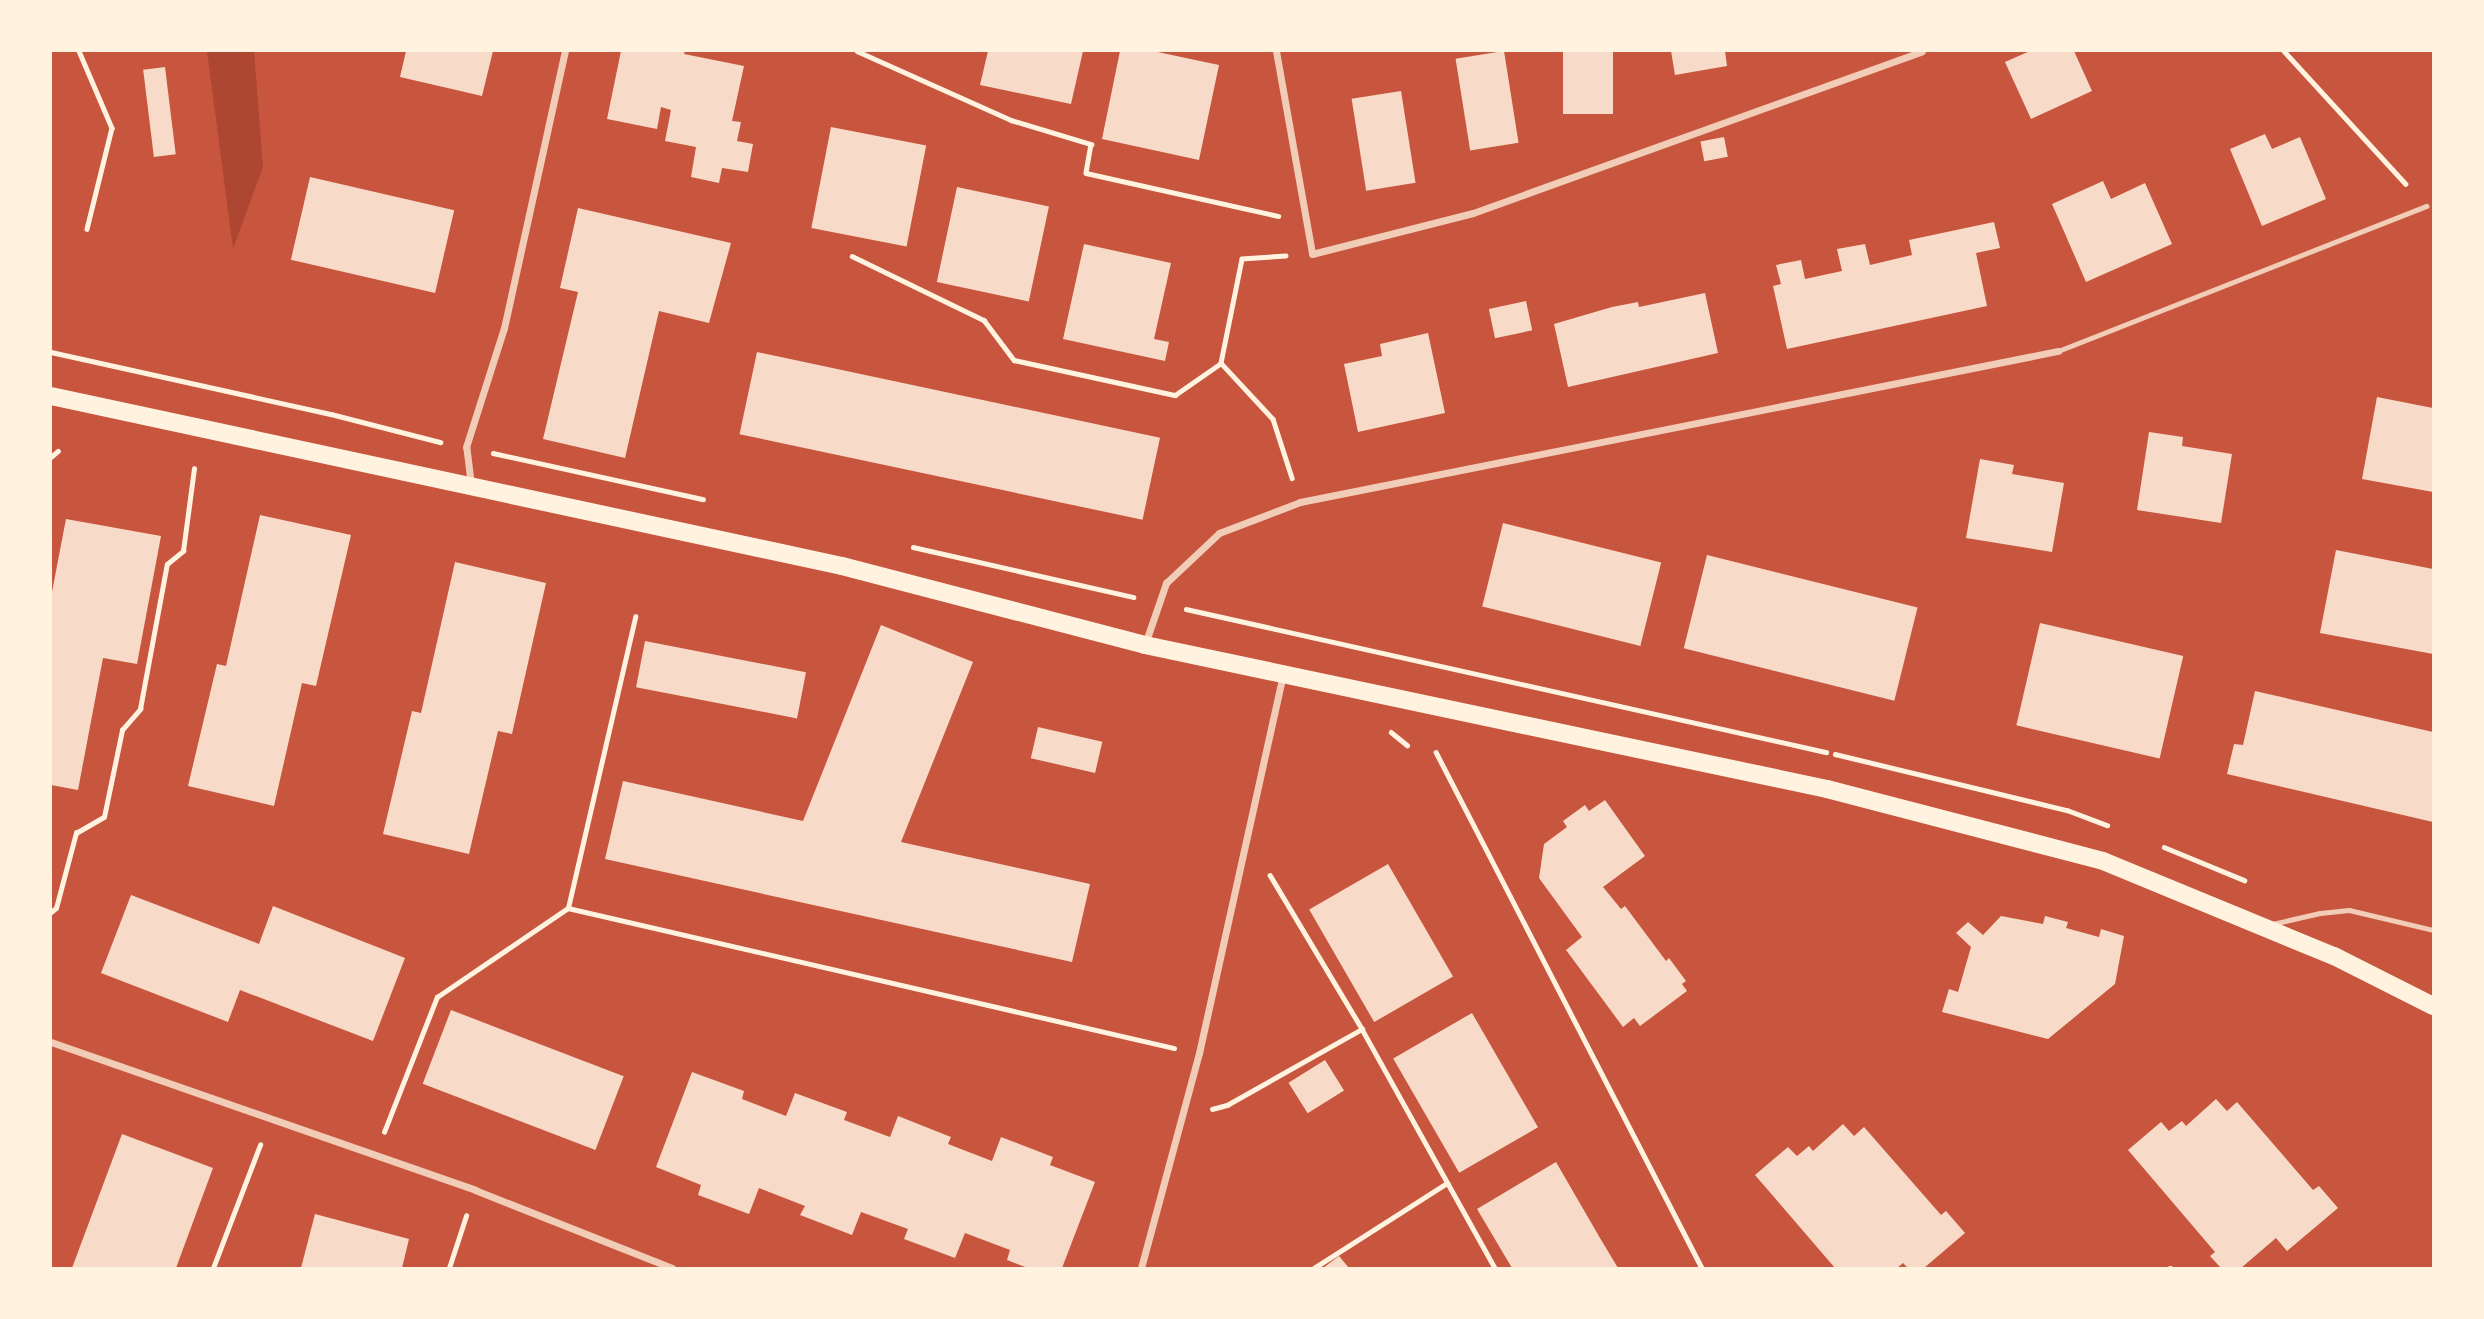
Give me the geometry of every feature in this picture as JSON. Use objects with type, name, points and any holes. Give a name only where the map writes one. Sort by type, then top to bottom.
[{"type":"main road","points":[[51,396],[842,566],[1145,645],[1840,793],[2103,861],[2264,926],[2369,973],[2433,1006]]},
{"type":"street","points":[[471,485],[466,447],[504,328],[565,51]]},
{"type":"street","points":[[1276,51],[1312,254],[1473,213],[1922,51]]},
{"type":"street","points":[[1145,645],[1166,583],[1219,533],[1300,502],[2058,351]]},
{"type":"street","points":[[1141,1268],[1199,1053],[1283,675]]},
{"type":"street","points":[[51,1042],[475,1190],[672,1268]]},
{"type":"lane","points":[[2058,351],[2426,206]]},
{"type":"lane","points":[[2264,926],[2320,913],[2349,910],[2433,930]]},
{"type":"path","points":[[79,51],[111,128],[87,229]]},
{"type":"path","points":[[857,51],[1011,120],[1091,144],[1086,173],[1307,222]]},
{"type":"path","points":[[2284,51],[2426,206]]},
{"type":"path","points":[[852,256],[984,320],[1014,360],[1175,395],[1221,363],[1242,259],[1312,254]]},
{"type":"path","points":[[51,352],[235,392],[431,440]]},
{"type":"path","points":[[1221,363],[1273,419],[1300,502]]},
{"type":"path","points":[[51,457],[58,451]]},
{"type":"path","points":[[51,912],[56,908],[76,833],[104,817],[122,730],[140,709],[167,564],[183,551],[194,469]]},
{"type":"path","points":[[375,1156],[437,996],[568,908],[635,617]]},
{"type":"path","points":[[1436,752],[1702,1268]]},
{"type":"path","points":[[1270,875],[1362,1029],[1495,1268]]},
{"type":"path","points":[[568,908],[1199,1053]]},
{"type":"path","points":[[1183,1116],[1227,1105],[1362,1029]]},
{"type":"path","points":[[213,1268],[271,1117]]},
{"type":"path","points":[[1314,1268],[1447,1183]]},
{"type":"path","points":[[449,1268],[475,1190]]},
{"type":"shaded area","points":[[207,51],[254,51],[263,167],[233,249]]},
{"type":"building","points":[[406,51],[493,51],[482,96],[400,77]]},
{"type":"building","points":[[621,51],[685,51],[684,54],[744,66],[732,121],[741,122],[737,141],[753,144],[748,172],[722,168],[719,183],[691,177],[696,147],[665,141],[671,110],[661,107],[657,129],[607,119]]},
{"type":"building","points":[[988,51],[1083,51],[1071,104],[980,85]]},
{"type":"building","points":[[1120,51],[1153,51],[1219,65],[1199,160],[1102,139]]},
{"type":"building","points":[[1504,51],[1519,143],[1470,151],[1456,59]]},
{"type":"building","points":[[1563,51],[1613,51],[1613,114],[1563,114]]},
{"type":"building","points":[[1671,51],[1725,51],[1727,66],[1675,75]]},
{"type":"building","points":[[2030,51],[2074,51],[2092,91],[2031,119],[2005,62]]},
{"type":"building","points":[[165,67],[176,154],[154,157],[143,70]]},
{"type":"building","points":[[1401,91],[1416,183],[1366,191],[1352,99]]},
{"type":"building","points":[[831,127],[926,146],[907,247],[811,228]]},
{"type":"building","points":[[2265,134],[2272,149],[2300,137],[2326,199],[2262,226],[2230,149]]},
{"type":"building","points":[[1724,137],[1728,157],[1704,161],[1700,142]]},
{"type":"building","points":[[310,177],[454,210],[435,293],[291,260]]},
{"type":"building","points":[[2103,181],[2111,199],[2145,183],[2172,244],[2086,282],[2052,204]]},
{"type":"building","points":[[957,187],[1049,207],[1029,301],[937,282]]},
{"type":"building","points":[[578,208],[731,243],[709,323],[659,311],[625,458],[543,439],[578,292],[560,288]]},
{"type":"building","points":[[1994,222],[2000,248],[1976,253],[1987,306],[1787,349],[1773,286],[1781,284],[1776,265],[1801,260],[1805,279],[1842,271],[1837,249],[1865,244],[1870,265],[1912,255],[1909,240]]},
{"type":"building","points":[[1084,244],[1171,263],[1154,339],[1169,342],[1165,361],[1063,339]]},
{"type":"building","points":[[1705,293],[1718,353],[1568,387],[1554,324],[1612,307],[1638,302],[1639,307]]},
{"type":"building","points":[[1526,301],[1532,330],[1495,338],[1489,309]]},
{"type":"building","points":[[1428,333],[1445,413],[1358,432],[1344,364],[1382,356],[1380,344]]},
{"type":"building","points":[[757,352],[1160,438],[1143,520],[740,434]]},
{"type":"building","points":[[2377,397],[2433,408],[2433,492],[2362,479]]},
{"type":"building","points":[[2149,432],[2183,437],[2182,446],[2232,454],[2221,523],[2137,510]]},
{"type":"building","points":[[1980,459],[2014,465],[2012,474],[2064,483],[2052,552],[1966,538]]},
{"type":"building","points":[[260,515],[351,535],[316,686],[302,683],[274,806],[188,786],[217,664],[226,666]]},
{"type":"building","points":[[66,519],[161,536],[137,664],[103,658],[78,790],[51,785],[51,597]]},
{"type":"building","points":[[1503,523],[1661,562],[1640,646],[1482,606]]},
{"type":"building","points":[[2336,550],[2433,569],[2433,654],[2320,633]]},
{"type":"building","points":[[1707,555],[1918,607],[1894,701],[1684,648]]},
{"type":"building","points":[[455,562],[546,583],[512,734],[498,731],[469,854],[383,834],[412,711],[421,713]]},
{"type":"building","points":[[2040,623],[2183,656],[2160,758],[2016,725]]},
{"type":"building","points":[[881,625],[973,662],[901,842],[1090,884],[1072,962],[605,859],[623,781],[803,821]]},
{"type":"building","points":[[645,641],[806,672],[797,718],[636,687]]},
{"type":"building","points":[[2255,691],[2433,732],[2433,822],[2227,774],[2234,744],[2243,745]]},
{"type":"building","points":[[1038,727],[1102,742],[1095,773],[1031,758]]},
{"type":"building","points":[[1605,800],[1645,856],[1603,887],[1621,909],[1625,906],[1666,961],[1669,958],[1686,981],[1682,984],[1687,991],[1640,1026],[1634,1018],[1623,1027],[1566,950],[1582,937],[1539,878],[1544,844],[1567,827],[1563,821],[1585,805],[1589,811]]},
{"type":"building","points":[[1388,864],[1453,977],[1374,1022],[1309,910]]},
{"type":"building","points":[[131,895],[259,944],[273,906],[405,958],[373,1041],[240,990],[228,1022],[101,973]]},
{"type":"building","points":[[2001,916],[2043,924],[2045,916],[2068,922],[2066,928],[2099,937],[2101,929],[2124,936],[2115,984],[2048,1039],[1942,1012],[1949,989],[1958,992],[1971,947],[1956,933],[1968,922],[1983,935]]},
{"type":"building","points":[[451,1010],[624,1076],[595,1150],[423,1084]]},
{"type":"building","points":[[1472,1013],[1538,1127],[1459,1173],[1393,1058]]},
{"type":"building","points":[[1325,1060],[1344,1091],[1308,1113],[1289,1083]]},
{"type":"building","points":[[692,1072],[744,1091],[742,1099],[786,1116],[795,1093],[847,1112],[844,1120],[890,1137],[898,1116],[951,1137],[948,1144],[992,1161],[1001,1137],[1053,1157],[1050,1165],[1095,1182],[1062,1268],[1028,1268],[1007,1260],[1010,1250],[965,1233],[955,1258],[904,1239],[908,1229],[861,1212],[852,1235],[800,1215],[805,1206],[759,1188],[749,1214],[698,1195],[701,1185],[656,1167]]},
{"type":"building","points":[[2216,1099],[2227,1111],[2237,1102],[2313,1190],[2319,1186],[2338,1208],[2287,1251],[2276,1238],[2241,1268],[2221,1268],[2210,1256],[2215,1252],[2128,1150],[2161,1122],[2169,1131],[2182,1121],[2186,1126]]},
{"type":"building","points":[[1843,1124],[1854,1136],[1864,1127],[1941,1215],[1946,1211],[1965,1233],[1924,1268],[1908,1268],[1903,1263],[1897,1268],[1835,1268],[1755,1175],[1788,1147],[1797,1156],[1809,1146],[1813,1151]]},
{"type":"building","points":[[122,1134],[213,1168],[176,1268],[72,1268]]},
{"type":"building","points":[[1556,1162],[1618,1268],[1512,1268],[1477,1209]]},
{"type":"building","points":[[315,1214],[409,1239],[402,1268],[301,1268]]},
{"type":"building","points":[[1339,1256],[1349,1268],[1323,1268]]}]
